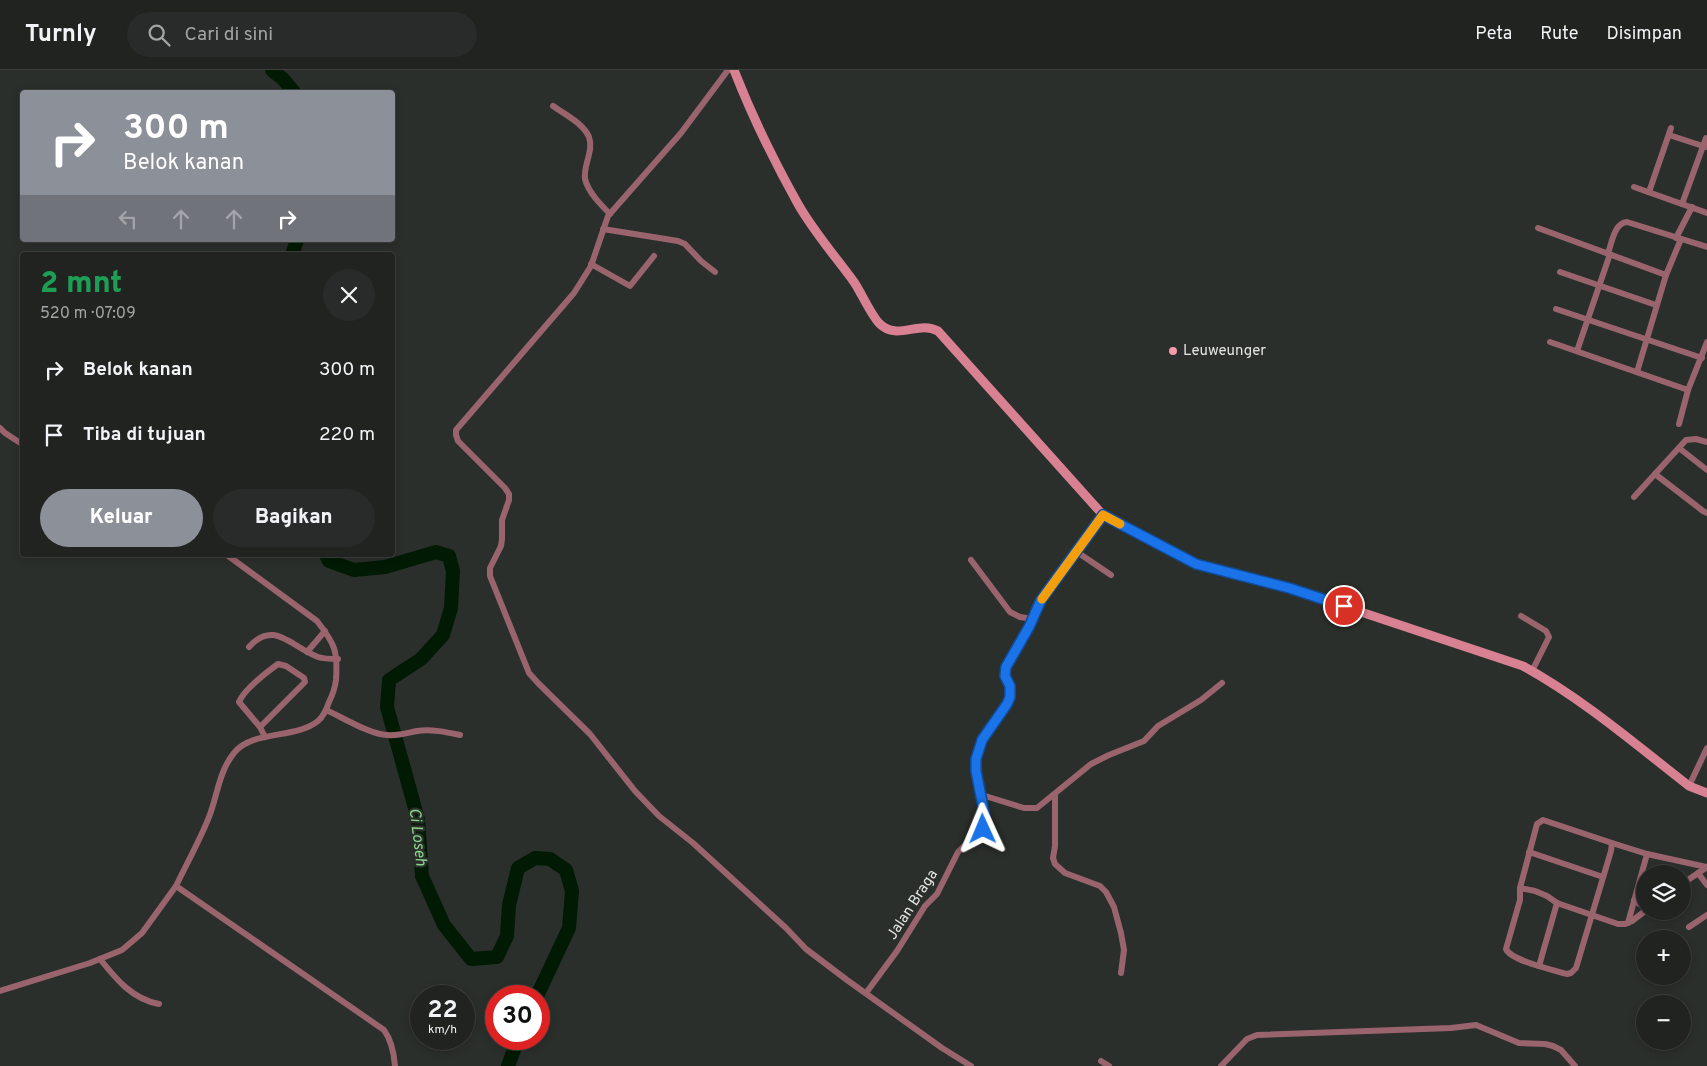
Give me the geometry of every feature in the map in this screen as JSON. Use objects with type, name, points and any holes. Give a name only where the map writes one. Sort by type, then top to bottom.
[{"type":"street","points":[[728,70],[681,133],[606,220],[591,264],[574,294],[456,430],[456,435],[458,441],[509,494],[501,526],[501,546],[490,568],[492,582],[516,637],[529,673],[590,734],[635,791],[659,816],[786,928],[806,949],[942,1048],[971,1066]]},
{"type":"street","points":[[734,70],[747,103],[799,205],[855,284],[880,324],[896,332],[927,327],[938,331],[1103,515],[1196,564],[1289,588],[1500,658],[1532,671],[1577,700],[1688,786],[1707,793]]},
{"type":"street","points":[[553,106],[574,121],[588,136],[590,151],[585,179],[606,220],[685,244],[715,272]]},
{"type":"street","points":[[1649,192],[1670,131],[1705,146]]},
{"type":"street","points":[[1682,204],[1705,146],[1706,138]]},
{"type":"street","points":[[1634,187],[1707,212]]},
{"type":"street","points":[[1637,372],[1666,274],[1692,207]]},
{"type":"street","points":[[1577,352],[1617,228],[1623,222],[1707,247]]},
{"type":"street","points":[[1538,228],[1666,274]]},
{"type":"street","points":[[591,264],[630,286],[654,256]]},
{"type":"street","points":[[1560,272],[1656,305]]},
{"type":"street","points":[[1556,309],[1646,339],[1703,362]]},
{"type":"street","points":[[1550,342],[1688,390]]},
{"type":"street","points":[[1678,424],[1688,390],[1703,362],[1707,342]]},
{"type":"street","points":[[0,428],[20,443]]},
{"type":"street","points":[[1634,497],[1686,440],[1690,438],[1707,442]]},
{"type":"street","points":[[1678,448],[1707,470]]},
{"type":"street","points":[[1655,474],[1703,512],[1707,513]]},
{"type":"street","name":"Jalan Braga","points":[[866,993],[897,951],[921,912],[937,894],[958,852],[980,834],[983,829],[985,817],[976,771],[976,759],[982,740],[1010,697],[1010,686],[1005,676],[1006,667],[1033,619],[1041,600],[1103,515]]},
{"type":"street","points":[[1077,552],[1110,575]]},
{"type":"street","points":[[0,991],[100,959],[122,950],[136,939],[176,886],[205,826],[225,768],[234,753],[256,739],[299,730],[317,722],[326,710],[335,688],[338,659],[334,646],[325,631],[317,621],[230,557]]},
{"type":"street","points":[[971,560],[1010,612],[1020,617],[1033,619]]},
{"type":"street","points":[[1521,616],[1546,631],[1549,637],[1532,671]]},
{"type":"street","points":[[307,652],[325,631]]},
{"type":"street","points":[[249,646],[263,635],[275,634],[321,658],[338,659]]},
{"type":"street","points":[[260,727],[304,682],[304,678],[286,666],[278,664],[240,699],[239,704],[260,727],[264,738]]},
{"type":"street","points":[[982,795],[1016,806],[1031,809],[1037,808],[1091,764],[1144,741],[1158,726],[1201,700],[1222,683]]},
{"type":"street","points":[[326,710],[385,736],[431,730],[460,735]]},
{"type":"street","points":[[1688,786],[1707,748]]},
{"type":"street","points":[[1055,794],[1055,846],[1053,858],[1055,864],[1065,873],[1100,886],[1106,892],[1114,907],[1121,932],[1124,950],[1121,973]]},
{"type":"street","points":[[1612,843],[1576,968],[1573,972],[1567,974],[1511,955],[1506,949],[1520,900],[1520,888],[1537,824],[1542,820],[1647,854],[1707,867],[1691,878]]},
{"type":"street","points":[[1529,852],[1603,877]]},
{"type":"street","points":[[1628,923],[1647,854]]},
{"type":"street","points":[[1698,873],[1707,885]]},
{"type":"street","points":[[176,886],[384,1030],[390,1037],[395,1066]]},
{"type":"street","points":[[1520,888],[1618,924],[1628,923],[1636,917]]},
{"type":"street","points":[[1539,966],[1557,903]]},
{"type":"street","points":[[1689,927],[1707,915]]},
{"type":"street","points":[[100,959],[114,977],[127,989],[140,998],[159,1004]]},
{"type":"street","points":[[1221,1066],[1246,1040],[1257,1035],[1451,1028],[1472,1025],[1519,1043],[1553,1046],[1561,1050],[1575,1066]]},
{"type":"street","points":[[1101,1061],[1109,1066]]},
{"type":"waterway","name":"Ci Loseh","points":[[272,70],[292,90]]},
{"type":"waterway","name":"Ci Loseh","points":[[293,252],[296,242]]},
{"type":"waterway","name":"Ci Loseh","points":[[327,557],[329,561],[354,570],[385,567],[436,552],[449,556],[453,571],[451,608],[443,635],[421,659],[389,680],[387,707],[418,819],[422,876],[444,925],[471,959],[497,957],[507,936],[509,905],[518,868],[535,858],[550,859],[566,870],[572,891],[569,928],[542,985]]},
{"type":"waterway","name":"Ci Loseh","points":[[508,1066],[514,1050]]},
{"type":"slow traffic","points":[[1042,599],[1103,515],[1120,524]]},
{"type":"place","name":"Leuweunger","points":[[1173,351]]},
{"type":"route","points":[[983,829],[985,817],[976,771],[976,759],[982,740],[1010,697],[1010,686],[1005,676],[1006,667],[1029,627],[1041,600],[1103,515],[1196,564],[1289,588],[1344,606]]}]
